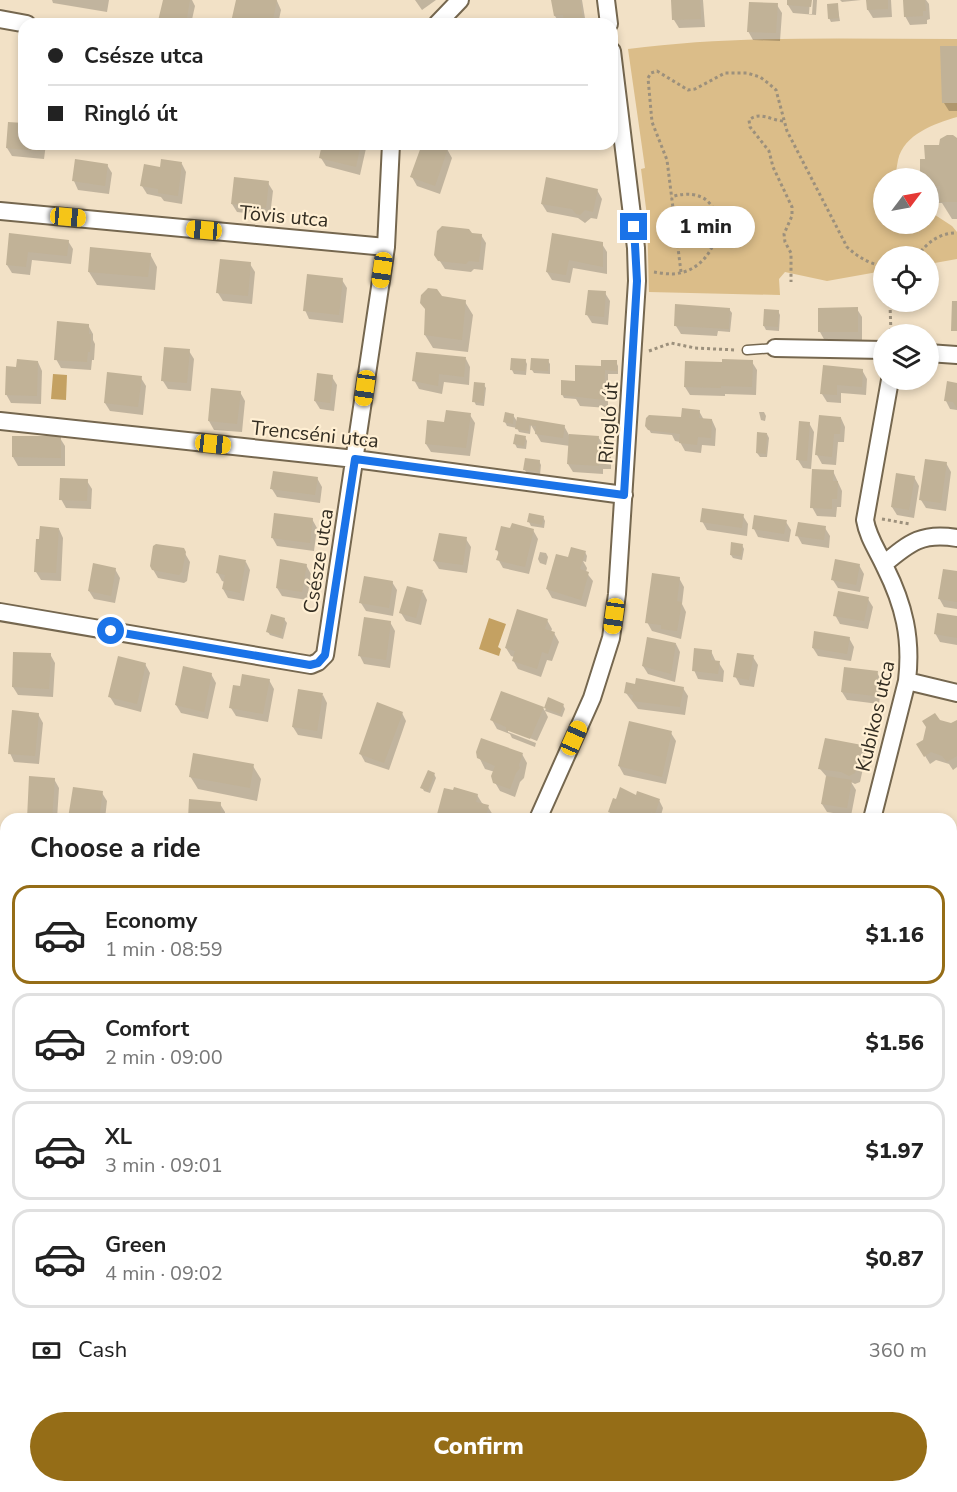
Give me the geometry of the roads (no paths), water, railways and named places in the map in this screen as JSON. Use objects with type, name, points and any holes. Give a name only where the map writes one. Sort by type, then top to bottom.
[{"type":"street","points":[[443,18],[460,0]]},
{"type":"street","points":[[606,0],[608,18]]},
{"type":"street","points":[[0,19],[18,22]]},
{"type":"street","name":"Ringló út","points":[[541,813],[592,698],[611,638],[617,594],[637,270],[618,98]]},
{"type":"street","name":"Csésze utca","points":[[0,612],[310,665],[318,663],[325,655],[386,247],[391,150]]},
{"type":"street","name":"Tövis utca","points":[[0,211],[386,247]]},
{"type":"street","points":[[775,348],[873,350]]},
{"type":"street","points":[[939,353],[957,355]]},
{"type":"street","name":"Kubikos utca","points":[[874,813],[907,681],[910,660],[909,638],[896,591],[871,542],[865,520],[888,390]]},
{"type":"street","name":"Trencséni utca","points":[[0,421],[355,459],[624,495]]},
{"type":"street","points":[[884,564],[921,539],[932,535],[957,538]]},
{"type":"street","points":[[907,681],[957,693]]},
{"type":"lane","points":[[747,350],[775,348]]}]
